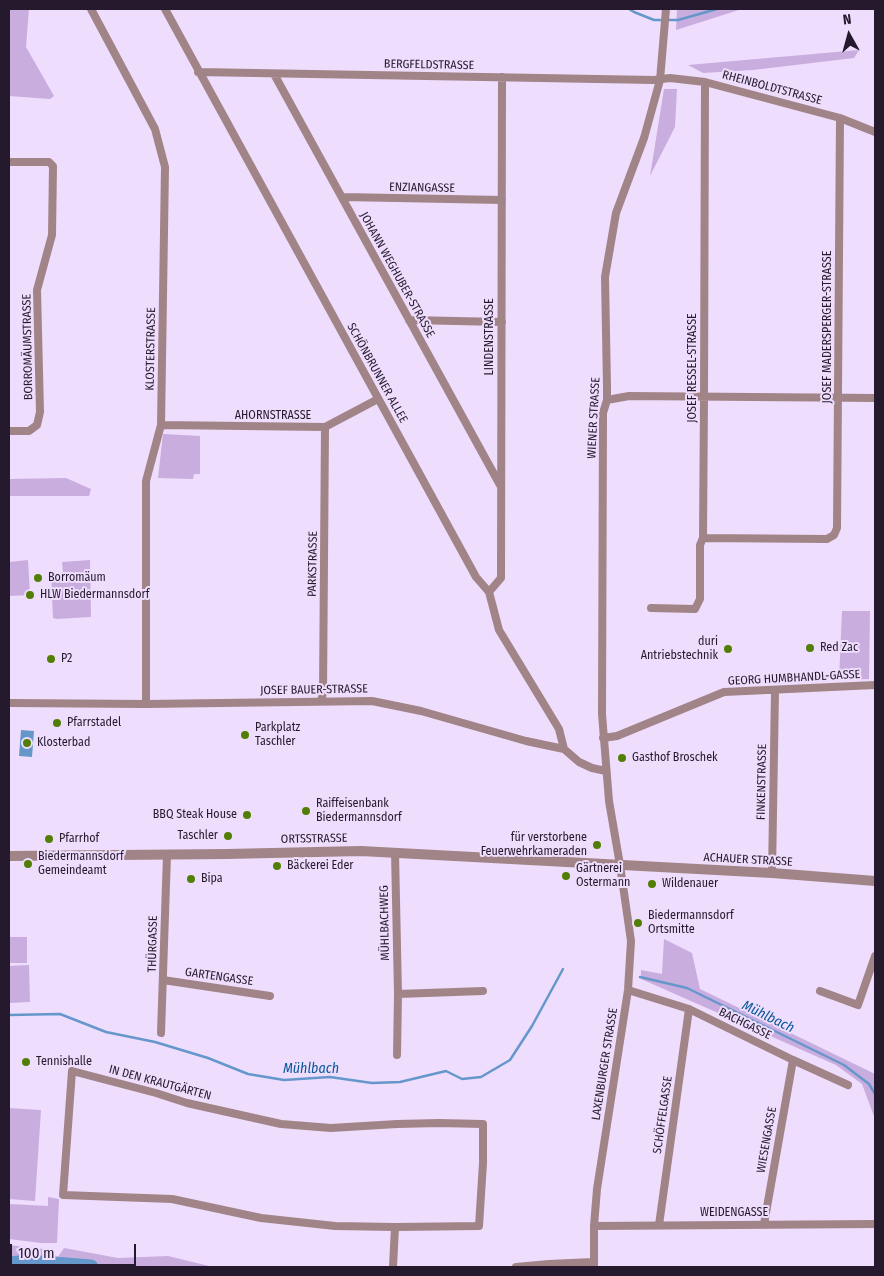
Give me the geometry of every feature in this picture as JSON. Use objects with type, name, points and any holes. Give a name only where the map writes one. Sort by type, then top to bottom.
[{"type":"street","name":"KLOSTERSTRASSE","points":[[91,9],[155,129],[165,167],[161,425],[146,481],[146,704]]},
{"type":"street","name":"SCHÖNBRUNNER ALLEE","points":[[165,9],[476,577],[489,592],[499,630],[559,729],[564,749]]},
{"type":"street","name":"WIENER STRASSE","points":[[620,865],[609,802],[602,714],[603,413],[607,400],[605,277],[616,213],[644,138],[660,80],[666,9]]},
{"type":"street","name":"BERGFELDSTRASSE","points":[[198,72],[660,80]]},
{"type":"street","name":"JOHANN WEGHUBER-STRASSE","points":[[274,74],[500,487]]},
{"type":"street","name":"LINDENSTRASSE","points":[[489,592],[501,578],[502,77]]},
{"type":"street","name":"RHEINBOLDTSTRASSE","points":[[660,80],[670,78],[705,82],[840,118],[875,132]]},
{"type":"street","name":"JOSEF RESSEL-STRASSE","points":[[651,608],[695,609],[700,599],[704,397],[705,82]]},
{"type":"street","name":"JOSEF MADERSPERGER-STRASSE","points":[[702,538],[827,539],[834,535],[837,528],[840,118]]},
{"type":"street","name":"BORROMÄUMSTRASSE","points":[[9,162],[50,162],[53,166],[52,235],[37,290],[40,412],[37,425],[29,431],[9,431]]},
{"type":"street","name":"ENZIANGASSE","points":[[342,197],[502,200]]},
{"type":"street","points":[[409,320],[502,322]]},
{"type":"street","points":[[607,400],[629,396],[875,398]]},
{"type":"street","name":"AHORNSTRASSE","points":[[161,425],[325,427],[378,399]]},
{"type":"street","name":"PARKSTRASSE","points":[[321,701],[323,693],[325,427]]},
{"type":"street","name":"GEORG HUMBHANDL-GASSE","points":[[604,738],[617,736],[724,692],[875,685]]},
{"type":"street","name":"FINKENSTRASSE","points":[[772,873],[775,691]]},
{"type":"street","name":"JOSEF BAUER-STRASSE","points":[[9,703],[146,704],[372,701],[421,711],[526,741],[564,749],[579,762],[592,768],[606,771]]},
{"type":"street","name":"ORTSSTRASSE","points":[[9,856],[361,851],[620,865]]},
{"type":"street","name":"MÜHLBACHWEG","points":[[395,852],[398,994],[397,1055]]},
{"type":"street","name":"THÜRGASSE","points":[[161,1033],[167,855]]},
{"type":"street","name":"ACHAUER STRASSE","points":[[620,865],[772,873],[875,881]]},
{"type":"street","name":"LAXENBURGER STRASSE","points":[[594,1265],[594,1226],[598,1180],[628,990],[631,941],[620,865]]},
{"type":"street","points":[[820,990],[858,1005],[875,956]]},
{"type":"street","name":"GARTENGASSE","points":[[164,980],[270,996]]},
{"type":"street","name":"BACHGASSE","points":[[628,990],[689,1009],[792,1060],[848,1084]]},
{"type":"street","points":[[398,994],[483,991]]},
{"type":"street","name":"SCHÖFFELGASSE","points":[[659,1225],[689,1009]]},
{"type":"street","name":"WIESENGASSE","points":[[764,1224],[792,1060]]},
{"type":"street","name":"IN DEN KRAUTGÄRTEN","points":[[72,1071],[188,1103],[280,1124],[331,1128],[439,1123],[483,1124],[479,1226],[395,1227],[335,1226],[261,1218],[172,1199],[63,1195],[72,1071]]},
{"type":"street","name":"WEIDENGASSE","points":[[594,1226],[875,1224]]},
{"type":"street","points":[[393,1267],[395,1227]]},
{"type":"street","points":[[516,1267],[594,1265]]},
{"type":"shaded area","points":[[9,9],[29,9],[26,47],[54,96],[50,99],[9,96]]},
{"type":"shaded area","points":[[677,9],[742,9],[676,30]]},
{"type":"shaded area","points":[[859,50],[854,58],[753,70],[703,73],[688,65]]},
{"type":"shaded area","points":[[664,89],[677,89],[675,127],[650,176]]},
{"type":"shaded area","points":[[163,434],[200,436],[200,474],[194,474],[193,479],[158,478]]},
{"type":"shaded area","points":[[66,478],[91,489],[89,496],[9,496],[9,479]]},
{"type":"shaded area","points":[[28,560],[30,595],[9,596],[9,562]]},
{"type":"shaded area","points":[[90,560],[91,617],[53,618],[51,573],[63,573],[62,562]]},
{"type":"shaded area","points":[[842,611],[870,611],[869,679],[839,680]]},
{"type":"shaded area","points":[[9,937],[27,937],[27,963],[9,963]]},
{"type":"shaded area","points":[[664,939],[692,953],[700,989],[875,1074],[875,1119],[862,1084],[836,1065],[641,979],[641,970],[662,974]]},
{"type":"shaded area","points":[[29,965],[30,1002],[9,1003],[9,966]]},
{"type":"shaded area","points":[[9,1108],[41,1110],[35,1201],[9,1199]]},
{"type":"shaded area","points":[[48,1197],[59,1199],[57,1243],[9,1239],[9,1204],[48,1206]]},
{"type":"shaded area","points":[[9,1245],[44,1249],[58,1257],[64,1248],[118,1258],[168,1256],[213,1267],[9,1267]]},
{"type":"water","name":"Klosterbad","points":[[21,730],[34,731],[32,757],[19,756]]},
{"type":"waterway","points":[[629,9],[654,20],[678,20],[717,9]]},
{"type":"waterway","name":"Mühlbach","points":[[9,1015],[60,1014],[106,1032],[155,1042],[208,1058],[248,1074],[284,1080],[330,1077],[372,1083],[400,1082],[446,1071],[462,1079],[481,1077],[510,1060],[532,1026],[563,969]]},
{"type":"waterway","name":"Mühlbach","points":[[640,977],[687,988],[844,1065],[869,1084],[875,1094]]},
{"type":"waterway","points":[[9,1264],[28,1262],[91,1267]]},
{"type":"place","name":"Borromäum","points":[[38,578]]},
{"type":"place","name":"HLW Biedermannsdorf","points":[[30,595]]},
{"type":"place","name":"Red Zac","points":[[810,648]]},
{"type":"place","name":"duri Antriebstechnik","points":[[728,649]]},
{"type":"place","name":"P2","points":[[51,659]]},
{"type":"place","name":"Pfarrstadel","points":[[57,723]]},
{"type":"place","name":"Parkplatz Taschler","points":[[245,735]]},
{"type":"place","name":"Klosterbad","points":[[27,743]]},
{"type":"place","name":"Gasthof Broschek","points":[[622,758]]},
{"type":"place","name":"Raiffeisenbank Biedermannsdorf","points":[[306,811]]},
{"type":"place","name":"BBQ Steak House","points":[[247,815]]},
{"type":"place","name":"Taschler","points":[[228,836]]},
{"type":"place","name":"Pfarrhof","points":[[49,839]]},
{"type":"place","name":"für verstorbene Feuerwehrkameraden","points":[[597,845]]},
{"type":"place","name":"Biedermannsdorf Gemeindeamt","points":[[28,864]]},
{"type":"place","name":"Bäckerei Eder","points":[[277,866]]},
{"type":"place","name":"Gärtnerei Ostermann","points":[[566,876]]},
{"type":"place","name":"Bipa","points":[[191,879]]},
{"type":"place","name":"Wildenauer","points":[[652,884]]},
{"type":"place","name":"Biedermannsdorf Ortsmitte","points":[[638,923]]},
{"type":"place","name":"Tennishalle","points":[[26,1062]]}]
